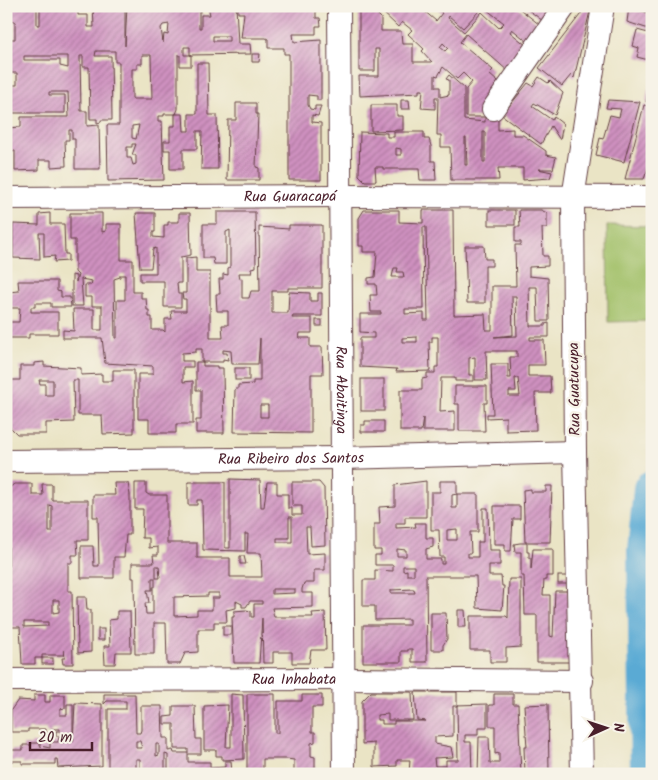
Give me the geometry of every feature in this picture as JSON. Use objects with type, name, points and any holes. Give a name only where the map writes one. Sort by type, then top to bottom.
[{"type":"street","name":"Rua Abaitinga","points":[[339,6],[344,774]]},
{"type":"street","points":[[494,109],[566,7]]},
{"type":"street","name":"Rua Guatucupa","points":[[582,774],[582,681],[575,452],[573,198],[601,10]]},
{"type":"street","name":"Rua Guaracapá","points":[[6,198],[340,196],[652,198]]},
{"type":"street","name":"Rua Ribeiro dos Santos","points":[[6,461],[342,458],[575,452]]},
{"type":"street","name":"Rua Inhabata","points":[[6,680],[344,679],[582,681]]},
{"type":"green space","points":[[607,225],[652,226],[652,321],[608,322]]},
{"type":"building","points":[[37,6],[37,25],[40,25],[40,6],[78,6],[78,15],[88,15],[88,27],[94,27],[93,6],[125,6],[125,46],[127,6],[201,6],[201,12],[199,11],[199,28],[201,28],[201,15],[210,15],[208,6],[236,6],[238,44],[250,44],[251,54],[190,55],[191,66],[180,66],[180,55],[178,55],[178,109],[176,114],[158,116],[158,121],[162,121],[164,180],[108,181],[107,125],[119,125],[119,62],[115,62],[115,51],[96,51],[95,56],[111,56],[112,120],[101,120],[101,122],[97,123],[97,119],[90,119],[89,67],[83,67],[83,56],[80,56],[81,111],[87,111],[87,126],[99,125],[100,169],[75,169],[75,139],[72,139],[72,130],[69,130],[69,140],[65,140],[66,166],[51,167],[51,160],[39,160],[39,170],[15,171],[15,151],[6,151],[6,128],[21,127],[21,117],[69,117],[68,92],[49,92],[49,95],[65,95],[65,113],[6,113],[6,85],[17,85],[17,73],[6,73],[6,39],[15,39],[15,21],[11,21],[10,7]],"holes":[[[169,24],[168,35],[164,34],[163,43],[161,28],[163,25]],[[213,36],[229,36],[229,41],[213,41]],[[184,47],[190,47],[190,55],[184,55]],[[142,55],[151,55],[152,99],[132,99],[132,69],[137,69],[137,64],[142,64]],[[24,56],[68,56],[68,68],[60,66],[60,60],[24,60]],[[139,125],[136,139],[132,138],[132,126]],[[132,144],[136,144],[132,155],[136,155],[136,164],[133,165],[131,158],[127,158],[127,147],[132,147]]]},
{"type":"building","points":[[238,6],[316,8],[316,18],[320,18],[321,26],[316,26],[316,34],[293,34],[294,42],[321,40],[321,100],[317,100],[317,96],[308,95],[308,105],[310,109],[315,110],[315,106],[321,106],[318,116],[312,115],[312,122],[321,123],[321,180],[289,180],[289,54],[284,54],[284,48],[268,48],[268,39],[266,38],[241,38],[244,13],[238,13]]},
{"type":"building","points":[[376,6],[427,6],[423,10],[436,21],[442,13],[435,6],[476,6],[480,10],[463,28],[449,16],[448,18],[464,32],[482,12],[499,28],[504,23],[482,6],[516,6],[540,25],[528,42],[512,29],[510,32],[527,46],[509,72],[466,34],[460,42],[493,70],[489,74],[498,82],[494,86],[498,88],[493,119],[498,119],[498,130],[513,129],[513,135],[523,135],[546,151],[546,155],[556,157],[553,169],[538,169],[552,172],[550,178],[523,180],[523,168],[498,168],[499,180],[451,180],[450,147],[441,147],[441,135],[437,135],[438,97],[435,97],[435,109],[421,108],[423,90],[419,90],[419,93],[360,96],[359,76],[379,76],[379,49],[375,49],[375,71],[359,71],[359,11],[374,11],[381,18],[381,31],[401,31],[402,44],[413,44],[413,62],[432,62],[422,51],[424,49],[408,34],[412,30],[402,22],[398,27]],"holes":[[[443,43],[448,48],[445,51],[440,47]],[[443,67],[457,79],[463,73],[472,82],[466,89],[466,117],[485,117],[485,122],[464,120],[464,88],[449,75],[446,79],[449,80],[449,95],[440,97],[440,87],[435,87],[435,75],[438,76]],[[483,132],[485,132],[485,162],[483,162]],[[465,138],[466,138],[467,165],[465,165]]]},
{"type":"building","points":[[523,6],[546,6],[551,10],[543,21]]},
{"type":"building","points":[[587,6],[591,7],[574,78],[571,75],[562,86],[539,68]]},
{"type":"building","points":[[629,7],[652,14],[652,30],[627,22]]},
{"type":"building","points":[[637,30],[652,34],[652,61],[637,57],[639,48],[633,46]]},
{"type":"building","points":[[252,54],[260,54],[259,62],[252,62]]},
{"type":"building","points":[[197,63],[208,63],[209,115],[217,115],[218,169],[201,169],[202,131],[197,131],[197,149],[183,149],[183,169],[170,169],[170,150],[164,150],[164,141],[170,141],[170,126],[175,126],[175,114],[183,114],[184,131],[189,131],[189,114],[197,114]]},
{"type":"building","points":[[539,77],[548,83],[550,81],[563,93],[555,115],[534,103],[532,106],[552,120],[554,117],[563,124],[560,140],[551,126],[541,144],[502,115],[528,83],[533,86]]},
{"type":"building","points":[[648,89],[652,89],[652,102],[646,102]]},
{"type":"building","points":[[401,100],[409,100],[410,109],[401,109]]},
{"type":"building","points":[[608,100],[640,102],[624,162],[596,155],[600,138],[603,139],[610,115],[619,117],[621,109],[606,108]]},
{"type":"building","points":[[236,103],[256,103],[256,114],[258,114],[256,167],[259,168],[259,180],[227,180],[228,120],[236,120]]},
{"type":"building","points":[[371,105],[397,105],[397,116],[403,116],[403,130],[371,131]]},
{"type":"building","points":[[644,105],[652,107],[652,169],[648,168],[644,179],[625,179]]},
{"type":"building","points":[[360,132],[387,133],[387,137],[394,137],[394,132],[424,132],[424,139],[429,139],[431,161],[435,161],[436,180],[420,180],[419,169],[383,169],[383,167],[375,167],[376,181],[365,181],[359,175]],"holes":[[[396,148],[401,149],[401,155],[396,155]]]},
{"type":"building","points":[[364,210],[399,210],[399,222],[423,223],[423,210],[453,210],[454,315],[485,314],[486,330],[492,330],[492,286],[516,286],[515,245],[521,245],[521,242],[515,242],[515,227],[520,227],[519,210],[541,210],[547,213],[547,228],[542,228],[543,256],[548,256],[548,266],[529,267],[529,276],[548,278],[549,321],[538,321],[537,287],[529,287],[530,326],[545,326],[545,324],[549,323],[549,337],[530,337],[530,340],[544,340],[545,365],[528,365],[528,376],[550,376],[551,393],[535,393],[536,430],[506,431],[506,417],[487,418],[487,414],[493,414],[491,364],[508,364],[508,378],[511,378],[510,357],[517,357],[517,351],[486,351],[487,380],[475,380],[475,357],[469,358],[469,375],[473,375],[473,381],[455,381],[455,378],[441,378],[440,412],[455,411],[455,431],[423,431],[423,418],[421,431],[400,431],[400,390],[422,390],[422,379],[427,378],[427,373],[435,373],[435,367],[438,367],[438,337],[432,337],[432,342],[429,342],[430,371],[396,372],[397,369],[360,367],[360,338],[374,338],[374,333],[360,332],[360,314],[381,314],[381,312],[371,312],[370,295],[377,295],[376,284],[368,284],[368,278],[375,277],[377,252],[363,252],[363,246],[359,246],[359,218]],"holes":[[[423,227],[426,227],[428,320],[424,320],[424,313],[405,314],[405,309],[424,309]],[[394,268],[398,268],[397,272],[403,272],[404,277],[392,277]],[[512,296],[516,296],[517,336],[494,337],[513,335]],[[417,337],[417,342],[402,342],[402,338]],[[515,378],[518,378],[520,396],[509,396],[509,391],[516,391]]]},
{"type":"building","points":[[489,210],[515,210],[515,225],[489,225]]},
{"type":"building","points":[[217,212],[255,212],[256,267],[251,268],[252,273],[239,273],[240,279],[242,278],[242,298],[249,298],[251,291],[260,291],[259,227],[289,229],[289,225],[322,225],[322,288],[288,288],[288,291],[272,291],[272,313],[288,313],[289,292],[310,293],[310,301],[318,301],[318,293],[322,293],[322,316],[293,316],[292,318],[312,318],[312,333],[300,333],[299,338],[310,338],[310,347],[322,347],[323,374],[311,374],[311,433],[234,432],[235,389],[238,389],[238,385],[253,384],[253,381],[260,381],[260,338],[258,364],[232,364],[231,351],[223,350],[223,353],[227,353],[228,360],[223,359],[223,362],[202,362],[202,349],[196,349],[196,352],[182,353],[182,361],[193,361],[193,367],[183,367],[183,382],[193,381],[193,424],[176,424],[176,433],[149,433],[149,419],[138,419],[138,374],[153,374],[153,366],[105,363],[102,338],[63,338],[63,330],[74,331],[73,309],[94,309],[94,330],[102,330],[102,306],[92,306],[92,297],[85,297],[85,285],[91,285],[92,281],[81,279],[83,306],[72,306],[72,275],[76,276],[76,282],[78,275],[75,272],[75,240],[70,240],[70,213],[102,213],[102,232],[106,231],[106,224],[121,224],[121,260],[133,260],[133,292],[141,292],[141,298],[146,298],[149,317],[152,317],[152,330],[163,330],[165,332],[165,319],[172,319],[171,311],[186,311],[186,299],[183,299],[182,293],[186,293],[186,258],[196,257],[196,272],[210,272],[210,338],[223,338],[222,325],[228,325],[228,311],[217,311],[216,294],[220,294],[219,279],[223,279],[223,274],[228,275],[228,268],[230,267],[230,230],[226,232],[226,264],[214,264],[213,258],[203,258],[203,224],[217,224]],"holes":[[[120,275],[125,275],[125,300],[117,300],[117,338],[115,338],[114,279],[120,277]],[[260,405],[268,405],[268,417],[260,417]]]},
{"type":"building","points":[[50,213],[50,224],[64,224],[65,254],[68,254],[68,261],[54,262],[55,256],[44,257],[44,233],[39,233],[40,259],[13,258],[13,224],[39,225],[39,214]]},
{"type":"building","points":[[136,213],[155,213],[155,232],[153,232],[153,237],[164,238],[164,225],[168,225],[168,222],[179,222],[179,213],[190,213],[191,255],[181,257],[181,283],[177,283],[178,294],[181,294],[181,307],[164,307],[164,281],[140,281],[140,273],[156,273],[156,248],[153,249],[151,268],[140,268]]},
{"type":"building","points":[[465,246],[484,246],[485,259],[492,259],[492,266],[485,266],[485,303],[467,303]]},
{"type":"building","points":[[18,281],[57,281],[57,291],[61,292],[61,297],[70,297],[71,307],[51,307],[51,303],[35,303],[35,307],[31,307],[31,312],[58,312],[58,334],[29,334],[29,338],[8,338],[8,322],[19,322],[20,308],[8,308],[8,292],[19,291]]},
{"type":"building","points":[[316,320],[322,320],[322,326],[316,326]]},
{"type":"building","points":[[44,362],[44,366],[81,368],[81,375],[102,374],[102,381],[113,381],[113,370],[134,370],[134,433],[103,434],[102,415],[78,415],[78,380],[73,380],[74,422],[46,423],[46,434],[17,434],[9,426],[8,380],[20,380],[20,366],[34,366],[34,363]],"holes":[[[39,380],[53,380],[53,395],[45,395],[45,384],[40,384]]]},
{"type":"building","points":[[196,362],[203,362],[203,366],[223,368],[224,433],[196,433],[196,420],[201,420],[201,390],[196,390]]},
{"type":"building","points":[[235,368],[249,368],[249,380],[235,380]]},
{"type":"building","points":[[361,379],[384,379],[384,411],[361,411]]},
{"type":"building","points":[[455,386],[487,386],[487,403],[484,403],[485,431],[459,431],[459,404],[455,404]]},
{"type":"building","points":[[365,421],[384,421],[384,432],[361,432],[361,425],[365,425]]},
{"type":"building","points":[[230,479],[260,480],[261,507],[264,507],[267,482],[277,482],[277,494],[288,494],[288,508],[292,508],[292,515],[302,515],[302,506],[292,506],[292,482],[319,482],[324,488],[325,545],[311,546],[310,527],[306,527],[307,554],[325,553],[325,570],[314,570],[314,583],[304,583],[302,589],[302,593],[313,593],[313,607],[272,608],[274,617],[313,617],[312,613],[325,612],[326,650],[311,650],[309,663],[292,663],[292,652],[273,652],[273,663],[263,663],[262,618],[259,663],[234,663],[232,617],[234,617],[234,611],[251,611],[251,617],[254,617],[254,604],[262,604],[262,601],[250,601],[246,607],[242,607],[242,604],[236,601],[236,608],[226,610],[227,622],[214,622],[214,629],[198,629],[198,652],[185,653],[180,664],[167,664],[166,623],[154,623],[154,654],[135,654],[134,578],[132,578],[132,563],[154,563],[153,555],[158,555],[158,547],[149,548],[149,538],[142,538],[143,509],[135,509],[135,483],[146,483],[146,493],[149,495],[167,495],[167,543],[197,543],[197,558],[230,558],[230,577],[262,577],[261,553],[247,553],[248,534],[245,534],[245,551],[203,550],[202,500],[197,500],[197,505],[188,505],[188,482],[225,482],[225,548],[230,548]],"holes":[[[289,517],[292,517],[292,542],[277,542],[277,538],[289,538]],[[156,566],[159,566],[160,578],[156,578]],[[152,578],[155,578],[153,614],[146,614],[145,603],[149,603],[147,590],[152,590]],[[272,589],[295,589],[295,593],[272,594]],[[208,593],[219,593],[219,598],[212,598],[212,610],[197,610],[197,615],[174,616],[174,597],[208,596]]]},
{"type":"building","points":[[426,481],[426,517],[405,517],[405,523],[396,523],[396,528],[416,527],[415,523],[426,523],[426,538],[433,538],[433,547],[426,549],[426,559],[441,559],[441,564],[444,564],[444,557],[440,557],[439,530],[431,530],[431,492],[440,492],[440,481],[457,481],[457,494],[478,494],[478,532],[470,532],[471,553],[468,553],[468,557],[478,557],[478,542],[483,542],[483,508],[488,508],[489,550],[500,550],[500,565],[489,565],[489,576],[501,576],[502,586],[504,586],[502,610],[477,608],[476,576],[426,576],[427,662],[412,662],[412,649],[408,649],[408,651],[401,651],[401,662],[363,662],[363,625],[409,625],[409,619],[375,620],[375,606],[363,606],[363,580],[375,580],[375,570],[393,571],[393,565],[375,565],[375,555],[381,555],[381,550],[374,550],[374,524],[380,524],[379,507],[395,506],[395,485]],"holes":[[[457,494],[457,508],[452,508],[452,495]],[[457,529],[457,540],[447,540],[447,530]],[[397,549],[406,550],[406,556],[397,556]],[[403,566],[414,566],[414,575],[407,575],[407,570],[403,571]],[[414,589],[415,593],[391,593],[391,590]]]},
{"type":"building","points":[[114,483],[128,483],[130,495],[130,535],[126,535],[124,557],[114,557],[114,578],[81,578],[81,546],[93,546],[94,566],[99,566],[98,517],[93,517],[93,495],[115,495]]},
{"type":"building","points":[[14,484],[32,484],[32,495],[43,495],[42,484],[52,484],[52,500],[88,500],[88,540],[77,540],[78,555],[72,555],[72,563],[68,563],[68,591],[72,591],[73,664],[63,664],[62,658],[65,658],[64,650],[64,655],[42,655],[42,658],[35,658],[35,664],[22,664],[20,627],[9,627],[8,489]],"holes":[[[49,505],[52,506],[52,532],[49,532]],[[53,600],[59,600],[59,612],[53,613]],[[24,622],[48,622],[48,626],[24,627]]]},
{"type":"building","points":[[546,486],[552,486],[550,542],[525,542],[523,490],[531,489],[531,492],[546,492]]},
{"type":"building","points":[[494,506],[520,506],[520,519],[513,519],[511,551],[505,551],[505,544],[494,544]]},
{"type":"building","points":[[527,543],[527,552],[529,552],[529,558],[531,558],[531,570],[533,549],[553,549],[553,576],[546,576],[543,595],[550,595],[550,636],[553,637],[555,591],[568,591],[569,662],[537,662],[537,615],[525,615],[524,576],[521,576],[521,552],[515,552],[514,544]]},
{"type":"building","points":[[240,556],[244,556],[246,564],[240,564]]},
{"type":"building","points":[[558,576],[568,576],[568,584],[558,584]]},
{"type":"building","points":[[509,579],[521,579],[521,647],[506,648],[506,662],[490,662],[490,650],[470,650],[470,616],[506,616],[508,618]]},
{"type":"building","points":[[77,597],[86,597],[87,610],[91,610],[91,652],[78,653]]},
{"type":"building","points":[[458,610],[465,610],[466,627],[458,627]]},
{"type":"building","points":[[117,611],[130,611],[131,652],[116,652],[115,664],[105,664],[104,646],[110,646],[109,620],[117,619]]},
{"type":"building","points":[[431,613],[446,613],[447,639],[443,645],[443,650],[431,650]]},
{"type":"building","points":[[223,626],[231,626],[231,635],[223,635]]},
{"type":"building","points":[[98,629],[104,629],[104,640],[98,640]]},
{"type":"building","points":[[42,658],[53,658],[53,664],[42,664]]},
{"type":"building","points":[[371,692],[412,692],[413,720],[388,720],[388,714],[377,715],[377,720],[382,720],[382,724],[394,724],[394,721],[426,721],[417,720],[415,692],[457,692],[457,705],[487,704],[487,728],[478,728],[478,735],[465,735],[465,742],[471,742],[472,774],[409,774],[410,760],[397,760],[397,766],[374,767],[374,743],[362,744],[362,701]],"holes":[[[457,705],[458,760],[446,760],[446,766],[435,766],[434,758],[453,757],[451,747],[435,744],[435,737],[453,736],[453,706]]]},
{"type":"building","points":[[104,694],[135,694],[136,733],[140,733],[141,730],[141,706],[162,706],[163,738],[168,738],[168,751],[173,750],[174,753],[188,753],[188,749],[174,749],[174,724],[164,724],[164,717],[173,716],[173,706],[195,706],[196,739],[201,739],[201,754],[188,754],[188,762],[210,762],[210,768],[225,767],[225,761],[231,761],[232,774],[168,774],[168,755],[165,754],[165,774],[108,771],[108,709],[126,709],[126,701],[107,701],[104,704]],"holes":[[[136,741],[140,741],[142,748],[136,748]],[[156,744],[159,744],[159,755],[156,756]],[[136,759],[140,759],[140,769],[136,769]]]},
{"type":"building","points":[[231,694],[243,695],[244,759],[222,760],[222,756],[216,756],[216,750],[204,750],[204,706],[228,705],[226,747],[231,747]]},
{"type":"building","points":[[247,694],[275,694],[275,733],[278,733],[278,701],[302,701],[302,695],[322,695],[322,707],[312,707],[312,732],[315,732],[315,742],[311,743],[311,756],[315,757],[315,774],[294,774],[294,760],[263,759],[263,774],[247,774]]},
{"type":"building","points":[[494,694],[513,694],[513,704],[518,704],[521,774],[478,774],[479,737],[489,737],[490,763],[499,763],[499,753],[495,754],[495,726],[489,726],[489,705],[494,705]]},
{"type":"building","points":[[34,695],[45,695],[45,702],[50,702],[50,695],[65,695],[65,708],[60,709],[60,715],[67,715],[67,704],[73,704],[73,742],[75,703],[102,704],[102,766],[58,768],[57,759],[55,759],[55,764],[22,764],[22,761],[11,761],[11,750],[23,750],[23,745],[40,743],[40,746],[50,748],[50,742],[58,742],[59,736],[56,736],[56,731],[60,731],[60,729],[51,729],[51,733],[46,733],[46,729],[28,729],[28,732],[11,732],[11,710],[18,700],[34,701]]},
{"type":"building","points":[[548,704],[549,774],[525,774],[524,747],[527,747],[524,705]]},
{"type":"building","points":[[406,770],[406,774],[362,774],[362,772]]},
{"type":"waterway","points":[[649,774],[646,551],[652,489]]}]
